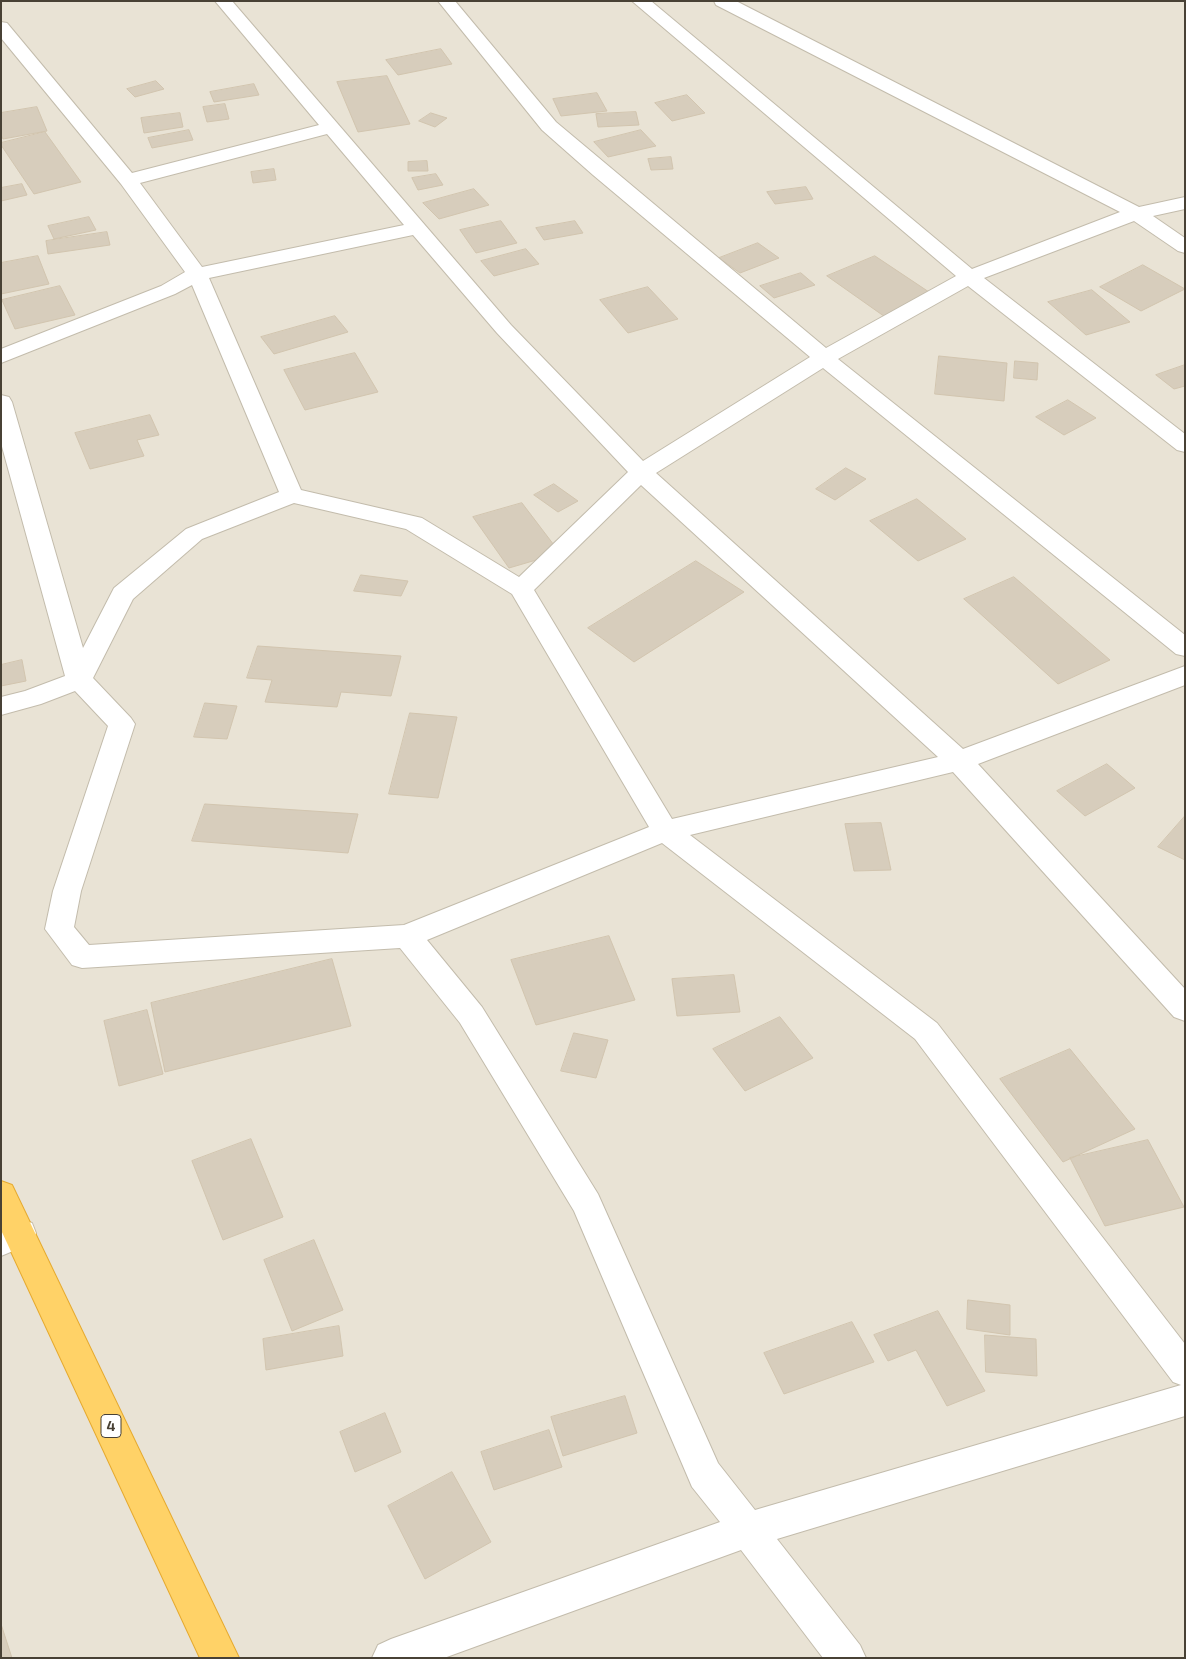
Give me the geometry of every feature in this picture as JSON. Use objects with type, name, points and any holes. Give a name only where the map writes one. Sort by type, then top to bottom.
[{"type":"highway","name":"4","points":[[1,1195],[10,1238],[220,1658]]},
{"type":"street","points":[[222,1],[504,329],[641,472],[959,761],[1185,1009]]},
{"type":"street","points":[[446,1],[549,126],[607,178],[824,358],[1185,648]]},
{"type":"street","points":[[640,1],[969,277],[1185,445]]},
{"type":"street","points":[[722,1],[1136,213],[1185,247]]},
{"type":"street","points":[[1,27],[128,180],[197,274],[292,495]]},
{"type":"street","points":[[128,180],[330,128]]},
{"type":"street","points":[[521,589],[641,472],[824,358],[969,277],[1136,213],[1185,203]]},
{"type":"street","points":[[1,357],[168,290],[197,274],[417,228]]},
{"type":"street","points":[[1,402],[79,680],[122,724],[67,891],[59,929],[82,957],[407,936],[665,831],[959,761],[1185,674]]},
{"type":"street","points":[[1,706],[32,698],[79,680],[123,594],[194,534],[292,495],[414,523],[521,589],[665,831],[926,1031],[1185,1370]]},
{"type":"street","points":[[407,936],[471,1015],[587,1204],[706,1475],[847,1658]]},
{"type":"street","points":[[391,1658],[748,1530],[1185,1400]]},
{"type":"shaded area","points":[[1,1],[1185,1],[1185,1658],[1,1658]]},
{"type":"building","points":[[441,49],[452,64],[398,75],[386,60]]},
{"type":"building","points":[[387,76],[410,124],[358,132],[337,82]]},
{"type":"building","points":[[156,81],[164,89],[135,97],[127,89]]},
{"type":"building","points":[[254,84],[259,95],[214,102],[210,92]]},
{"type":"building","points":[[597,93],[607,111],[561,116],[553,99]]},
{"type":"building","points":[[687,95],[705,113],[672,121],[655,103]]},
{"type":"building","points":[[225,104],[229,119],[207,122],[203,107]]},
{"type":"building","points":[[37,107],[47,131],[3,139],[1,135],[1,113]]},
{"type":"building","points":[[636,112],[639,125],[598,127],[596,114]]},
{"type":"building","points":[[180,113],[183,127],[144,133],[141,118]]},
{"type":"building","points":[[431,113],[447,118],[435,127],[419,121]]},
{"type":"building","points":[[189,130],[193,140],[152,148],[148,138]]},
{"type":"building","points":[[641,130],[656,146],[608,157],[594,142]]},
{"type":"building","points":[[45,132],[81,182],[34,194],[1,143]]},
{"type":"building","points":[[671,157],[673,169],[651,170],[648,159]]},
{"type":"building","points":[[427,161],[428,171],[408,171],[408,162]]},
{"type":"building","points":[[274,169],[276,180],[253,183],[251,172]]},
{"type":"building","points":[[436,174],[443,185],[418,190],[412,178]]},
{"type":"building","points":[[22,184],[27,195],[1,201],[1,188]]},
{"type":"building","points":[[806,187],[813,199],[775,204],[767,192]]},
{"type":"building","points":[[474,189],[489,205],[439,219],[423,203]]},
{"type":"building","points":[[89,217],[96,230],[54,239],[48,226]]},
{"type":"building","points":[[501,221],[517,243],[476,253],[460,230]]},
{"type":"building","points":[[575,221],[583,233],[544,240],[536,228]]},
{"type":"building","points":[[107,232],[110,245],[48,254],[46,241]]},
{"type":"building","points":[[758,243],[779,258],[740,273],[719,258]]},
{"type":"building","points":[[526,249],[539,264],[494,276],[481,261]]},
{"type":"building","points":[[38,256],[49,284],[1,294],[1,263]]},
{"type":"building","points":[[875,256],[938,298],[888,319],[827,276]]},
{"type":"building","points":[[1143,265],[1185,289],[1141,311],[1100,287]]},
{"type":"building","points":[[801,273],[815,285],[774,298],[760,286]]},
{"type":"building","points":[[60,286],[75,315],[15,329],[2,300]]},
{"type":"building","points":[[648,287],[678,319],[628,333],[600,300]]},
{"type":"building","points":[[1092,290],[1130,322],[1086,335],[1048,302]]},
{"type":"building","points":[[335,316],[348,332],[274,354],[261,337]]},
{"type":"building","points":[[355,353],[378,392],[305,410],[284,370]]},
{"type":"building","points":[[939,356],[1007,363],[1004,401],[935,394]]},
{"type":"building","points":[[1015,361],[1038,363],[1037,380],[1014,378]]},
{"type":"building","points":[[1185,365],[1185,386],[1174,389],[1156,375]]},
{"type":"building","points":[[1068,400],[1096,418],[1064,435],[1036,417]]},
{"type":"building","points":[[150,415],[159,435],[137,440],[144,456],[90,469],[75,433]]},
{"type":"building","points":[[846,468],[866,479],[835,500],[816,489]]},
{"type":"building","points":[[554,484],[578,501],[558,512],[534,495]]},
{"type":"building","points":[[917,499],[966,539],[918,561],[870,521]]},
{"type":"building","points":[[522,503],[560,553],[509,568],[473,517]]},
{"type":"building","points":[[696,561],[744,592],[634,662],[588,628]]},
{"type":"building","points":[[361,575],[408,581],[401,596],[354,591]]},
{"type":"building","points":[[1014,577],[1110,660],[1058,684],[964,599]]},
{"type":"building","points":[[258,646],[401,656],[391,696],[341,692],[337,707],[265,702],[272,680],[247,678]]},
{"type":"building","points":[[22,660],[26,681],[1,686],[1,665]]},
{"type":"building","points":[[205,703],[237,706],[227,739],[194,737]]},
{"type":"building","points":[[410,713],[457,717],[438,798],[389,794]]},
{"type":"building","points":[[1107,764],[1135,788],[1085,816],[1057,791]]},
{"type":"building","points":[[205,804],[358,814],[348,853],[192,841]]},
{"type":"building","points":[[1185,816],[1185,860],[1158,847]]},
{"type":"building","points":[[881,823],[891,870],[854,871],[845,824]]},
{"type":"building","points":[[609,936],[635,1000],[536,1025],[511,960]]},
{"type":"building","points":[[332,959],[351,1026],[165,1072],[151,1003]]},
{"type":"building","points":[[734,975],[740,1012],[677,1016],[672,979]]},
{"type":"building","points":[[147,1010],[163,1074],[119,1086],[104,1021]]},
{"type":"building","points":[[780,1017],[813,1058],[745,1091],[713,1049]]},
{"type":"building","points":[[574,1033],[608,1040],[596,1078],[561,1071]]},
{"type":"building","points":[[1070,1049],[1135,1129],[1063,1162],[1000,1079]]},
{"type":"building","points":[[251,1139],[283,1217],[223,1240],[192,1161]]},
{"type":"building","points":[[1148,1140],[1184,1207],[1105,1226],[1070,1158]]},
{"type":"building","points":[[314,1240],[343,1310],[292,1331],[264,1260]]},
{"type":"building","points":[[968,1300],[1010,1305],[1010,1335],[967,1329]]},
{"type":"building","points":[[938,1311],[985,1391],[947,1406],[916,1350],[888,1361],[874,1335]]},
{"type":"building","points":[[852,1322],[874,1362],[784,1394],[764,1353]]},
{"type":"building","points":[[339,1326],[343,1356],[266,1370],[263,1339]]},
{"type":"building","points":[[985,1335],[1036,1339],[1037,1376],[986,1372]]},
{"type":"building","points":[[625,1396],[637,1433],[563,1456],[551,1417]]},
{"type":"building","points":[[385,1413],[401,1452],[355,1472],[340,1432]]},
{"type":"building","points":[[549,1430],[562,1467],[494,1490],[481,1452]]},
{"type":"building","points":[[452,1472],[491,1542],[425,1579],[388,1506]]},
{"type":"building","points":[[1,1624],[12,1658],[1,1658]]}]
